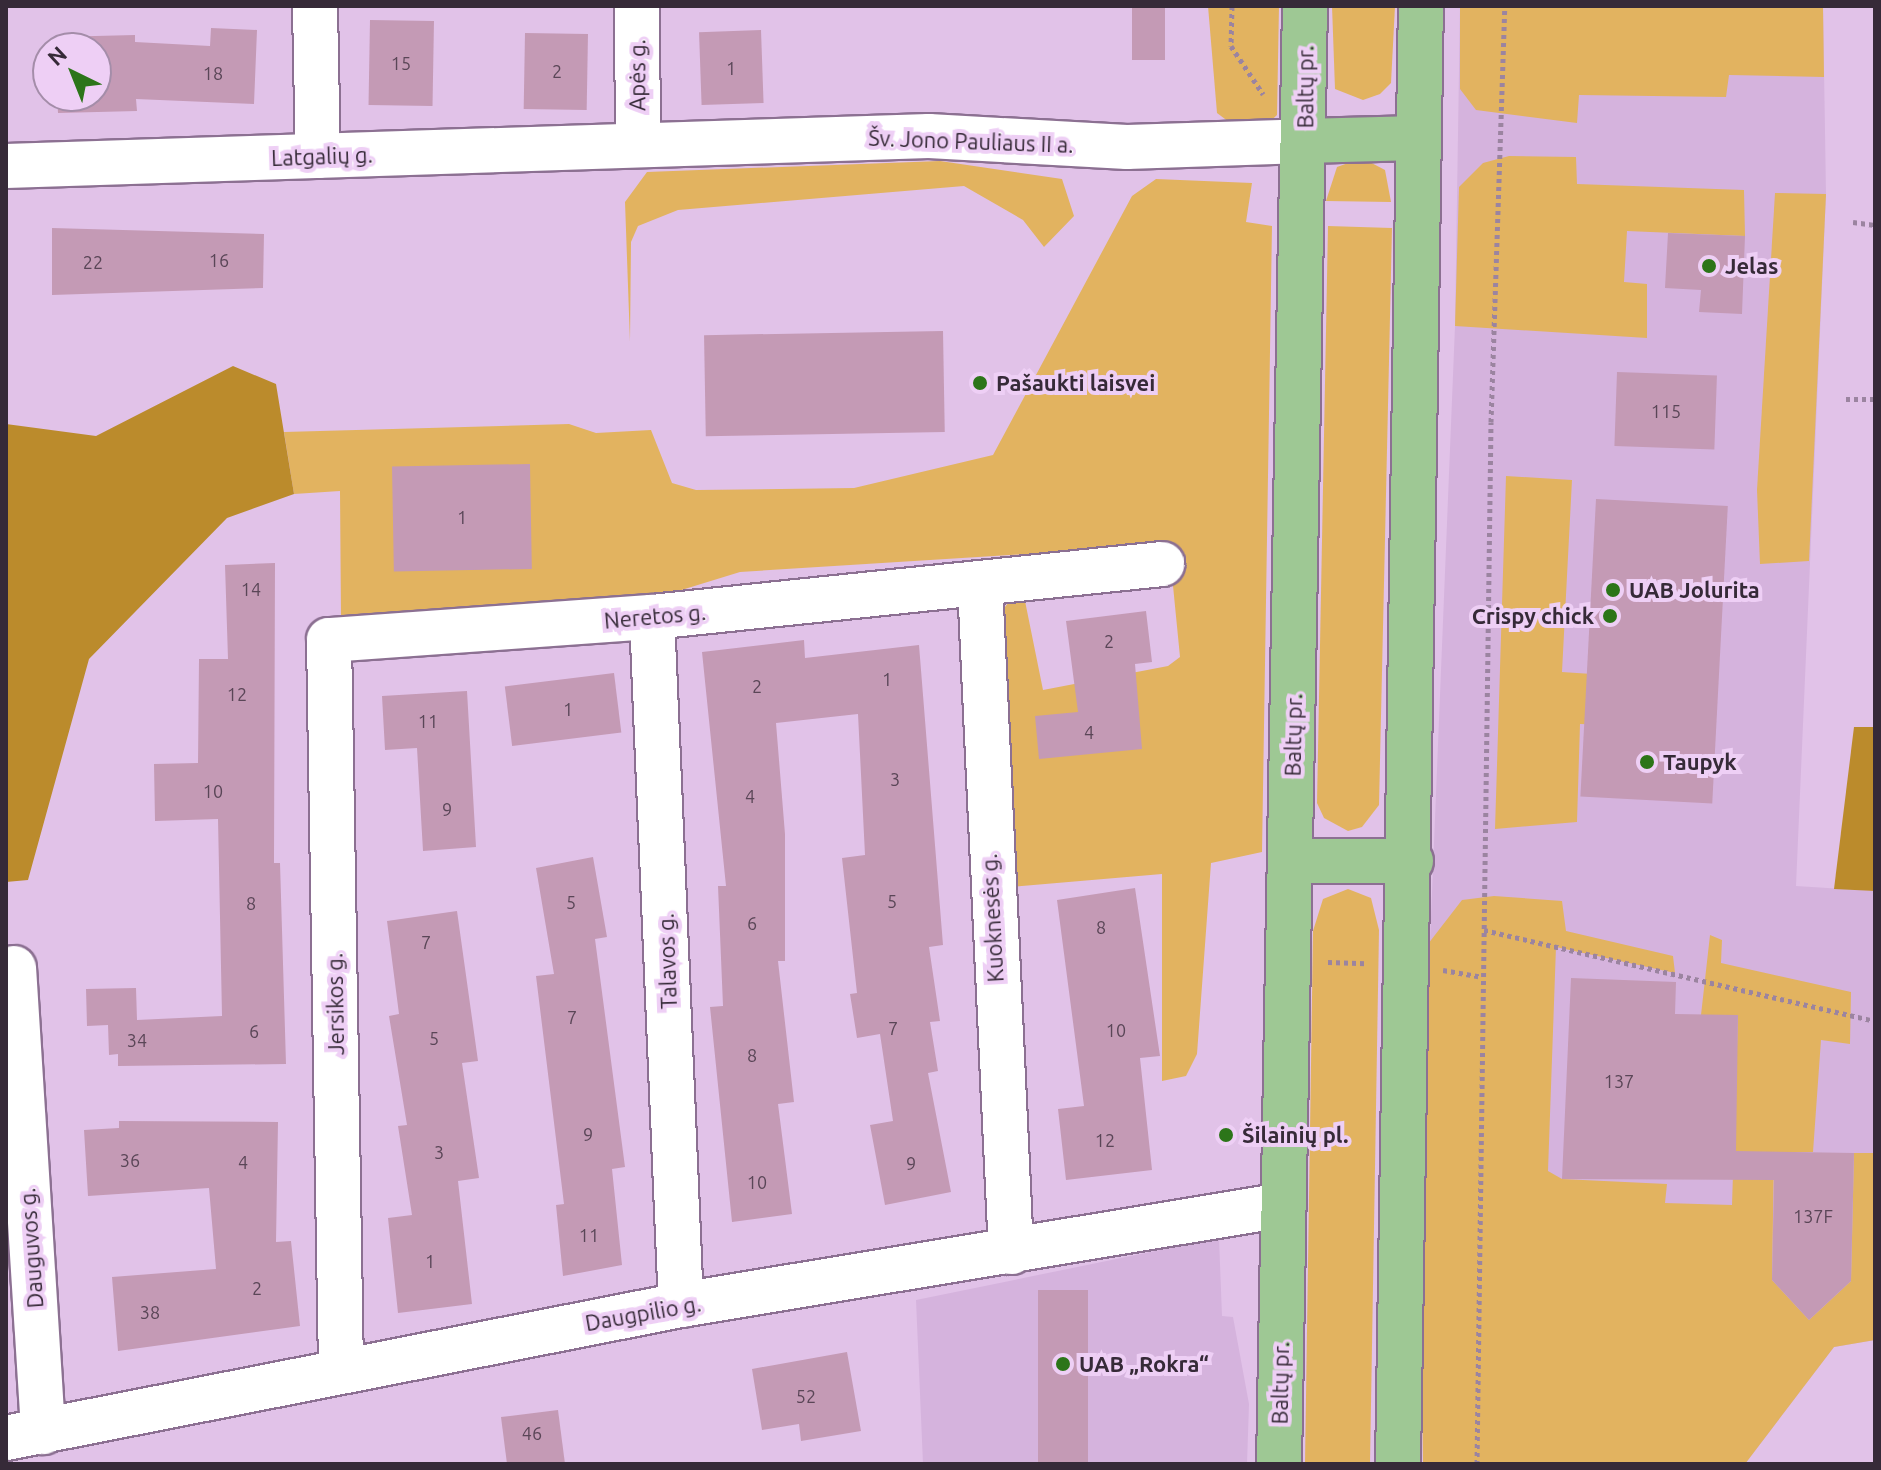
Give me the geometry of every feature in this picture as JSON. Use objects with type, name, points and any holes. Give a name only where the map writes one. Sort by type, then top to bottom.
[{"type":"main road","name":"Baltų pr.","points":[[1279,1464],[1305,6]]},
{"type":"main road","points":[[1398,1464],[1411,861],[1421,6]]},
{"type":"main road","points":[[1304,128],[1418,138]]},
{"type":"main road","points":[[1291,861],[1411,861]]},
{"type":"street","points":[[315,6],[318,156]]},
{"type":"street","name":"Apės g.","points":[[637,6],[638,145]]},
{"type":"street","name":"Šv. Jono Pauliaus II a.","points":[[638,145],[929,136],[1127,147],[1304,128]]},
{"type":"street","name":"Latgalių g.","points":[[6,166],[638,145]]},
{"type":"street","points":[[980,584],[1162,564]]},
{"type":"street","name":"Neretos g.","points":[[329,640],[652,617],[980,584]]},
{"type":"street","name":"Kuoknesės g.","points":[[980,584],[1011,1252]]},
{"type":"street","name":"Talavos g.","points":[[652,617],[681,1305]]},
{"type":"street","name":"Jersikos g.","points":[[329,640],[341,1369]]},
{"type":"street","name":"Dauguvos g.","points":[[14,968],[24,1435]]},
{"type":"street","name":"Daugpilio g.","points":[[24,1435],[341,1369],[681,1305],[1283,1205]]},
{"type":"path","points":[[1232,6],[1231,46],[1254,90],[1304,128]]},
{"type":"path","points":[[1477,1464],[1484,930],[1505,6]]},
{"type":"path","points":[[1853,222],[1875,225]]},
{"type":"path","points":[[1846,399],[1875,399]]},
{"type":"path","points":[[1484,930],[1875,1021]]},
{"type":"path","points":[[1287,962],[1407,964]]},
{"type":"shaded area","points":[[1208,6],[1279,6],[1277,115],[1264,127],[1233,125],[1217,113]]},
{"type":"shaded area","points":[[1332,6],[1395,6],[1391,83],[1380,94],[1363,100],[1335,89]]},
{"type":"shaded area","points":[[1460,6],[1823,6],[1826,194],[1796,886],[1875,891],[1875,1340],[1834,1347],[1745,1464],[1423,1464],[1420,1188],[1455,326]]},
{"type":"shaded area","points":[[1460,6],[1823,6],[1824,77],[1729,75],[1726,97],[1579,95],[1577,123],[1476,110],[1460,89]]},
{"type":"shaded area","points":[[1509,156],[1576,157],[1577,184],[1744,190],[1745,236],[1627,231],[1624,282],[1647,284],[1647,338],[1455,326],[1459,187],[1483,163]]},
{"type":"shaded area","points":[[1362,158],[1385,170],[1391,202],[1326,201],[1337,167]]},
{"type":"shaded area","points":[[940,161],[1062,179],[1074,216],[1044,247],[1023,220],[964,186],[678,210],[638,226],[631,242],[630,342],[625,202],[647,172]]},
{"type":"shaded area","points":[[1156,179],[1252,183],[1246,222],[1272,226],[1262,852],[1211,863],[1197,1054],[1186,1076],[1162,1081],[1162,874],[1011,887],[999,615],[1011,599],[1024,596],[1043,690],[1168,666],[1180,657],[1169,545],[740,572],[675,592],[351,624],[341,617],[340,491],[294,494],[284,432],[569,424],[596,433],[651,430],[672,483],[696,490],[854,488],[993,455],[1132,196]]},
{"type":"shaded area","points":[[1775,193],[1826,194],[1809,561],[1760,564],[1757,490]]},
{"type":"shaded area","points":[[1328,226],[1392,228],[1379,805],[1362,827],[1348,831],[1324,818],[1317,803]]},
{"type":"shaded area","points":[[233,366],[276,384],[294,494],[227,518],[89,659],[28,880],[6,882],[6,424],[96,436]]},
{"type":"shaded area","points":[[1506,476],[1572,480],[1562,672],[1651,678],[1651,726],[1580,724],[1577,822],[1495,829]]},
{"type":"shaded area","points":[[1854,727],[1875,727],[1875,891],[1834,889]]},
{"type":"shaded area","points":[[1348,889],[1371,898],[1379,930],[1370,1464],[1305,1464],[1313,931],[1323,899]]},
{"type":"shaded area","points":[[1494,896],[1562,901],[1566,931],[1673,956],[1675,973],[1556,947],[1548,1171],[1562,1179],[1667,1184],[1665,1203],[1732,1205],[1738,1016],[1701,1015],[1710,935],[1722,940],[1721,963],[1851,992],[1850,1044],[1821,1040],[1813,1152],[1774,1152],[1772,1280],[1809,1320],[1851,1281],[1854,1153],[1875,1153],[1875,1340],[1834,1347],[1745,1464],[1423,1464],[1420,1188],[1428,944],[1462,900]]},
{"type":"shaded area","points":[[1219,1238],[1222,1316],[1233,1317],[1249,1404],[1247,1464],[923,1464],[916,1300]]},
{"type":"building","points":[[1132,6],[1165,6],[1165,60],[1132,60]]},
{"type":"building","points":[[370,20],[434,21],[433,106],[369,105]]},
{"type":"building","points":[[211,28],[257,30],[254,104],[136,99],[137,111],[112,112],[112,36],[135,35],[135,42],[210,46]]},
{"type":"building","points":[[761,30],[764,103],[702,105],[699,32]]},
{"type":"building","points":[[525,33],[588,34],[587,110],[524,109]]},
{"type":"building","points":[[52,228],[264,234],[263,288],[52,295]]},
{"type":"building","points":[[1668,233],[1745,236],[1742,314],[1699,312],[1701,290],[1665,288]]},
{"type":"building","points":[[943,331],[945,432],[706,436],[704,335]]},
{"type":"building","points":[[1617,372],[1717,375],[1714,449],[1614,446]]},
{"type":"building","points":[[530,464],[532,569],[394,571],[392,466]]},
{"type":"building","points":[[1596,499],[1728,506],[1712,803],[1580,797]]},
{"type":"building","points":[[275,563],[274,863],[280,863],[286,1064],[118,1066],[118,1054],[109,1055],[108,1025],[87,1026],[86,989],[136,988],[137,1020],[222,1016],[218,819],[155,821],[154,764],[198,763],[199,659],[228,659],[225,565]]},
{"type":"building","points":[[1146,611],[1152,662],[1135,664],[1142,749],[1039,759],[1035,716],[1078,712],[1066,621]]},
{"type":"building","points":[[804,640],[805,658],[919,645],[943,945],[929,947],[940,1021],[930,1022],[938,1071],[928,1073],[951,1192],[885,1205],[870,1125],[893,1121],[880,1034],[857,1038],[850,994],[857,993],[842,858],[865,855],[858,714],[776,723],[785,834],[785,961],[778,961],[794,1102],[778,1104],[792,1214],[732,1222],[710,1007],[723,1006],[718,886],[726,886],[702,652]]},
{"type":"building","points":[[614,673],[621,733],[512,746],[505,686]]},
{"type":"building","points":[[467,691],[476,847],[423,851],[417,748],[385,750],[382,696]]},
{"type":"building","points":[[593,857],[607,937],[595,939],[625,1167],[612,1169],[622,1265],[563,1276],[556,1205],[564,1204],[536,976],[554,974],[536,868]]},
{"type":"building","points":[[1135,888],[1160,1056],[1140,1058],[1152,1170],[1066,1180],[1058,1109],[1084,1106],[1057,900]]},
{"type":"building","points":[[457,911],[478,1061],[462,1063],[479,1178],[458,1181],[472,1304],[398,1313],[388,1218],[412,1215],[398,1126],[407,1125],[389,1016],[399,1014],[387,921]]},
{"type":"building","points":[[1571,978],[1676,982],[1675,1014],[1738,1015],[1736,1151],[1854,1153],[1851,1281],[1809,1320],[1772,1280],[1774,1180],[1562,1179]]},
{"type":"building","points":[[119,1121],[278,1122],[276,1242],[291,1241],[300,1326],[118,1351],[112,1277],[216,1269],[209,1188],[88,1196],[84,1130],[119,1128]]},
{"type":"building","name":"UAB „Rokra“","points":[[1038,1290],[1088,1290],[1088,1464],[1038,1464]]},
{"type":"building","points":[[847,1352],[861,1431],[801,1441],[799,1424],[762,1430],[752,1369]]},
{"type":"building","points":[[558,1410],[565,1464],[507,1464],[501,1417]]},
{"type":"place","name":"Jelas","points":[[1709,266]]},
{"type":"place","name":"Pašaukti laisvei","points":[[980,383]]},
{"type":"place","name":"UAB Jolurita","points":[[1613,590]]},
{"type":"place","name":"Crispy chick","points":[[1610,616]]},
{"type":"place","name":"Taupyk","points":[[1647,762]]},
{"type":"place","name":"Šilainių pl.","points":[[1226,1135]]},
{"type":"place","name":"UAB „Rokra“","points":[[1063,1364]]}]
